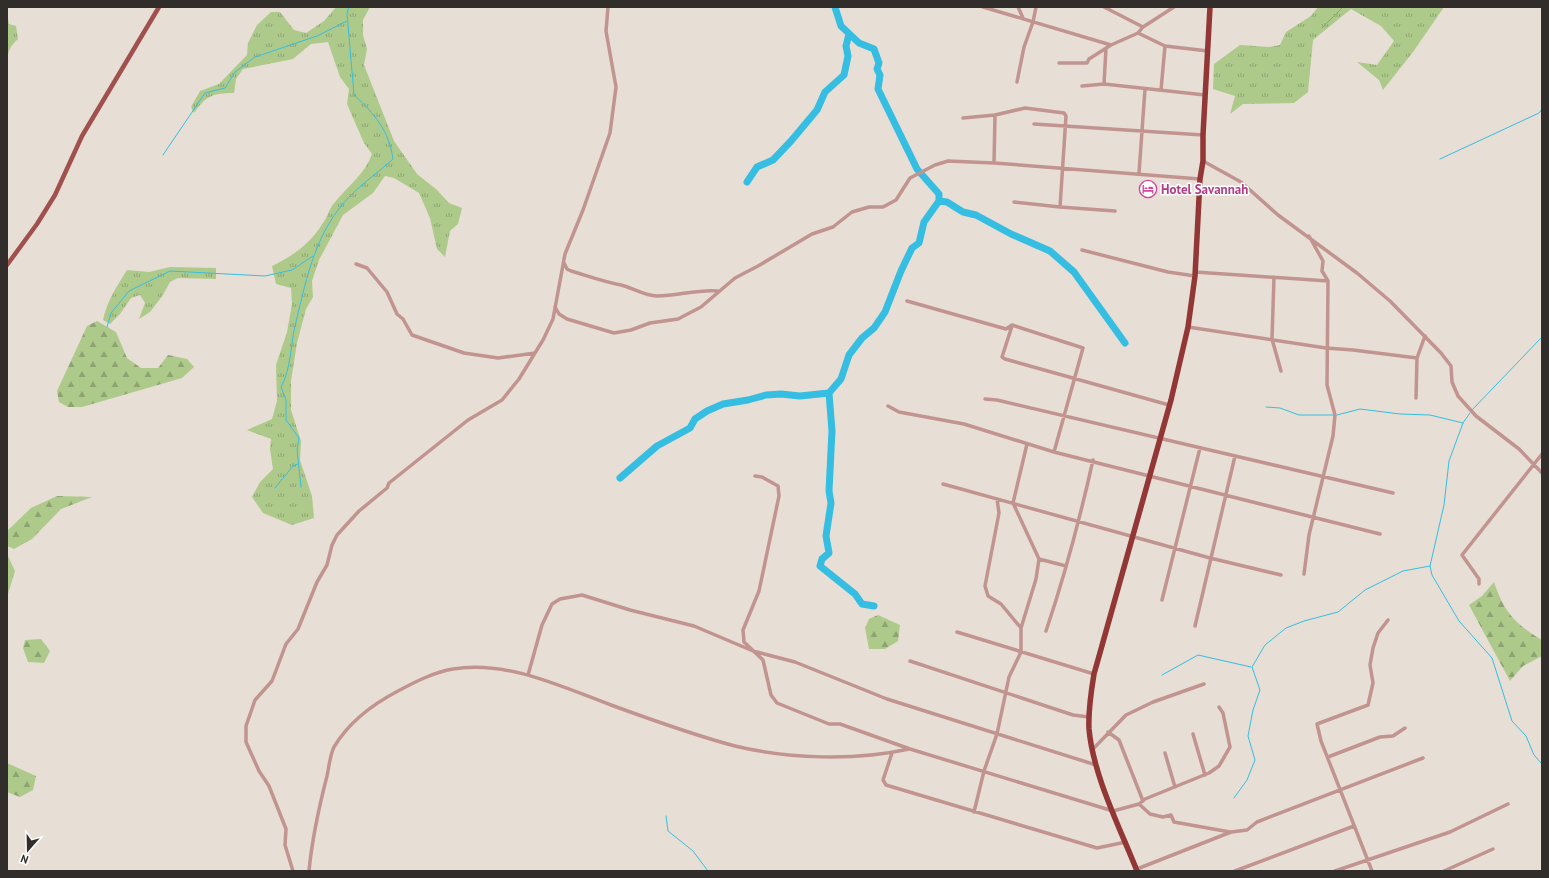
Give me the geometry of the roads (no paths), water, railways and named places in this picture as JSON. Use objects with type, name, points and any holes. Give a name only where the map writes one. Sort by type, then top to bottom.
[{"type":"highway","points":[[1137,870],[1096,765],[1092,751],[1089,717],[1094,674],[1160,439],[1188,327],[1195,274],[1200,179],[1203,161],[1210,7]]},
{"type":"main road","points":[[7,264],[37,224],[54,195],[82,136],[159,7]]},
{"type":"street","points":[[293,871],[285,845],[286,828],[277,804],[246,742],[246,726],[255,700],[272,681],[286,644],[298,629],[317,582],[327,565],[332,545],[337,535],[359,511],[383,491],[395,478],[468,420],[502,400],[519,379],[535,353],[552,320],[565,254],[583,210],[610,133],[616,87],[606,31],[608,7]]},
{"type":"street","points":[[983,7],[1111,45]]},
{"type":"street","points":[[1018,7],[1023,18]]},
{"type":"street","points":[[1017,82],[1024,48],[1033,22],[1036,7]]},
{"type":"street","points":[[1104,7],[1143,27]]},
{"type":"street","points":[[1058,63],[1087,63],[1089,59],[1111,45],[1138,33],[1143,27],[1174,7]]},
{"type":"street","points":[[1138,33],[1165,46],[1208,51]]},
{"type":"street","points":[[1161,90],[1165,46]]},
{"type":"street","points":[[1104,84],[1106,48]]},
{"type":"street","points":[[1082,86],[1104,84],[1145,90],[1161,90],[1206,95]]},
{"type":"street","points":[[1139,173],[1145,90]]},
{"type":"street","points":[[963,118],[995,115],[1025,108],[1064,113],[1066,116],[1067,126],[1060,207]]},
{"type":"street","points":[[994,163],[995,115]]},
{"type":"street","points":[[1034,124],[1203,135]]},
{"type":"street","points":[[555,306],[559,314],[567,319],[614,333],[632,330],[650,323],[678,319],[701,307],[735,278],[812,234],[833,227],[852,212],[869,207],[883,207],[896,200],[910,178],[948,161],[1139,173],[1200,179]]},
{"type":"street","points":[[1203,161],[1241,182],[1278,215],[1308,235],[1357,273],[1425,336],[1451,366],[1452,382],[1458,396],[1476,416],[1507,439],[1542,473]]},
{"type":"street","points":[[1014,202],[1115,211]]},
{"type":"street","points":[[1304,574],[1308,535],[1333,436],[1335,416],[1327,385],[1326,348],[1328,281],[1322,272],[1323,261],[1308,235]]},
{"type":"street","points":[[1082,250],[1168,272],[1328,281]]},
{"type":"street","points":[[564,263],[567,269],[571,271],[656,296],[674,293],[685,295],[705,290],[718,291]]},
{"type":"street","points":[[356,264],[367,268],[387,292],[397,314],[403,319],[412,335],[464,353],[498,358],[535,353]]},
{"type":"street","points":[[1274,277],[1272,339],[1281,371]]},
{"type":"street","points":[[907,301],[1006,329],[1012,325]]},
{"type":"street","points":[[1012,325],[1084,348],[1063,416],[1054,452]]},
{"type":"street","points":[[1012,325],[1002,357],[1075,380],[1169,405]]},
{"type":"street","points":[[1188,327],[1326,348],[1417,358]]},
{"type":"street","points":[[1416,398],[1417,358],[1425,336]]},
{"type":"street","points":[[985,399],[997,400],[1393,493]]},
{"type":"street","points":[[888,406],[899,412],[964,424],[1054,452],[1093,460],[1191,487],[1380,534]]},
{"type":"street","points":[[974,812],[984,771],[997,734],[1009,677],[1021,652],[1022,628],[1036,579],[1039,559],[1013,503],[1027,444]]},
{"type":"street","points":[[1162,600],[1200,448]]},
{"type":"street","points":[[1479,584],[1479,579],[1462,555],[1542,454]]},
{"type":"street","points":[[1195,626],[1210,558],[1227,496],[1235,456]]},
{"type":"street","points":[[1046,631],[1059,593],[1079,522],[1093,460]]},
{"type":"street","points":[[756,476],[762,477],[778,486],[779,496],[759,591],[743,630],[744,642],[763,660],[771,695],[777,703],[829,724],[840,724],[910,749],[1114,811],[1139,804],[1205,775],[1219,766],[1230,747],[1223,713],[1219,707]]},
{"type":"street","points":[[943,484],[1175,547],[1210,558],[1281,575]]},
{"type":"street","points":[[997,499],[999,513],[985,586],[988,596],[1000,604],[1022,628]]},
{"type":"street","points":[[1039,559],[1066,566]]},
{"type":"street","points":[[528,675],[542,624],[552,604],[560,599],[582,595],[630,610],[694,626],[754,651],[795,662],[887,699],[1096,765]]},
{"type":"street","points":[[1372,871],[1321,741],[1317,724],[1368,705],[1373,683],[1370,665],[1373,648],[1378,633],[1388,620]]},
{"type":"street","points":[[957,632],[1094,674]]},
{"type":"street","points":[[910,661],[1005,691],[1074,715],[1089,717]]},
{"type":"street","points":[[309,871],[312,842],[333,749],[349,726],[383,699],[419,680],[452,669],[481,667],[528,675],[665,725],[736,746],[789,756],[839,756],[892,753],[910,749]]},
{"type":"street","points":[[1092,751],[1108,732],[1126,715],[1153,702],[1204,684]]},
{"type":"street","points":[[1328,757],[1380,737],[1393,736],[1405,728]]},
{"type":"street","points":[[1108,732],[1119,740],[1143,801]]},
{"type":"street","points":[[1193,734],[1205,775]]},
{"type":"street","points":[[892,753],[883,780],[886,785],[1097,848],[1126,842]]},
{"type":"street","points":[[1165,753],[1175,787]]},
{"type":"street","points":[[1137,870],[1231,832],[1246,830],[1258,822],[1423,758]]},
{"type":"street","points":[[1139,804],[1150,814],[1163,817],[1170,815],[1174,822],[1231,832]]},
{"type":"street","points":[[1335,871],[1450,832],[1508,804]]},
{"type":"street","points":[[1235,871],[1354,826]]},
{"type":"street","points":[[1444,871],[1493,849]]},
{"type":"waterway","points":[[301,487],[297,449],[299,438],[286,420],[286,400],[281,387],[287,372],[294,330],[304,288],[314,254],[329,223],[351,195],[393,159],[388,140],[380,124],[375,116],[354,95],[347,13],[349,7]]},
{"type":"waterway","points":[[835,7],[841,26],[859,43],[874,49],[879,63],[877,69],[880,75],[878,89],[917,169],[939,194],[939,201],[924,222],[919,243],[912,248],[885,312],[874,328],[862,338],[849,355],[841,379],[829,393],[832,431],[829,491],[831,503],[826,536],[829,553],[822,559],[820,566],[855,594],[862,604],[874,606]]},
{"type":"waterway","points":[[1322,28],[1343,7]]},
{"type":"waterway","points":[[163,155],[205,93],[225,88],[235,72],[255,57],[317,36],[347,21]]},
{"type":"waterway","points":[[747,182],[757,167],[773,160],[791,141],[817,110],[825,92],[844,75],[848,56],[846,46],[849,34]]},
{"type":"waterway","points":[[1440,159],[1539,113],[1542,109]]},
{"type":"waterway","points":[[939,201],[947,202],[963,212],[976,215],[1011,234],[1050,251],[1074,272],[1125,343]]},
{"type":"waterway","points":[[107,327],[111,313],[129,291],[170,271],[265,276],[292,270],[313,256]]},
{"type":"waterway","points":[[1472,410],[1542,337]]},
{"type":"waterway","points":[[620,478],[657,446],[690,428],[695,419],[707,411],[723,404],[748,400],[766,395],[781,394],[800,396],[829,393]]},
{"type":"waterway","points":[[1266,407],[1280,408],[1299,415],[1334,415]]},
{"type":"waterway","points":[[1337,415],[1360,409],[1400,414],[1430,415],[1463,423]]},
{"type":"waterway","points":[[1470,413],[1463,423],[1449,461],[1444,505],[1430,566],[1432,575],[1459,621],[1492,658],[1512,721],[1526,736],[1534,755],[1542,764]]},
{"type":"waterway","points":[[275,488],[293,466],[298,464]]},
{"type":"waterway","points":[[1234,798],[1247,780],[1255,760],[1248,736],[1253,710],[1260,690],[1252,667],[1265,645],[1286,628],[1304,621],[1338,612],[1365,590],[1403,571],[1430,566]]},
{"type":"waterway","points":[[1162,675],[1198,655],[1251,667]]},
{"type":"waterway","points":[[666,816],[668,831],[693,851],[708,871]]},
{"type":"place","name":"Hotel Savannah","points":[[1148,189]]}]
